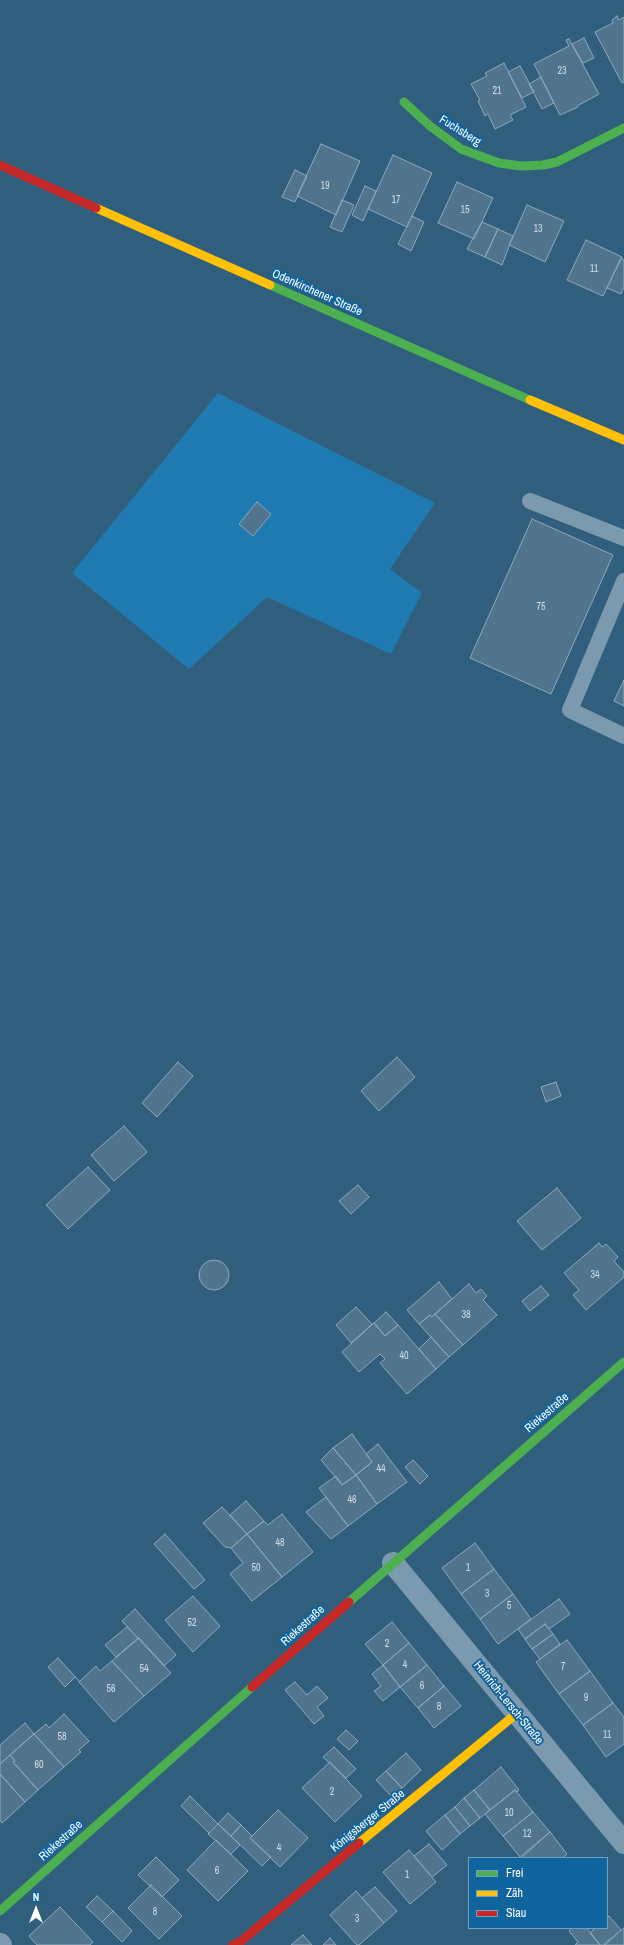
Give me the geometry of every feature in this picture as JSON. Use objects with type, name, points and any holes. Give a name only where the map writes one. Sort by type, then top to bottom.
[{"type":"street","name":"Fuchsberg","points":[[404,102],[430,126],[461,149],[487,159],[509,164],[543,165],[557,162],[624,128]]},
{"type":"street","name":"Odenkirchener Straße","points":[[0,165],[409,347],[624,440]]},
{"type":"street","name":"Riekestraße","points":[[0,1911],[393,1563],[624,1362]]},
{"type":"street","name":"Heinrich-Lersch-Straße","points":[[393,1563],[516,1714],[624,1843]]},
{"type":"street","name":"Königsberger Straße","points":[[233,1945],[240,1942],[516,1714]]},
{"type":"lane","points":[[530,500],[624,538]]},
{"type":"lane","points":[[624,581],[570,710],[624,736]]},
{"type":"shaded area","points":[[218,393],[435,503],[390,569],[422,593],[391,654],[267,597],[189,669],[72,573]]},
{"type":"building","points":[[617,16],[619,20],[624,17],[624,82],[622,83],[595,32],[613,23],[612,20]]},
{"type":"building","points":[[584,38],[594,58],[583,63],[572,44]]},
{"type":"building","points":[[569,39],[599,94],[577,106],[578,107],[560,115],[534,64],[569,46],[566,40]]},
{"type":"building","points":[[504,63],[526,107],[510,115],[513,120],[495,129],[488,114],[485,116],[478,101],[480,100],[471,84],[487,76],[485,73]]},
{"type":"building","points":[[520,66],[534,92],[522,98],[508,72]]},
{"type":"building","points":[[541,77],[554,103],[542,109],[529,84]]},
{"type":"building","points":[[321,144],[360,161],[336,215],[297,196]]},
{"type":"building","points":[[393,155],[432,173],[407,227],[368,209]]},
{"type":"building","points":[[295,170],[307,176],[295,202],[282,197]]},
{"type":"building","points":[[457,182],[493,198],[474,239],[438,223]]},
{"type":"building","points":[[365,186],[376,191],[363,221],[352,215]]},
{"type":"building","points":[[342,200],[354,205],[342,232],[330,227]]},
{"type":"building","points":[[527,205],[564,221],[545,262],[509,245]]},
{"type":"building","points":[[412,216],[424,222],[411,251],[398,244]]},
{"type":"building","points":[[482,222],[498,229],[485,257],[467,249]]},
{"type":"building","points":[[498,229],[513,236],[502,265],[485,257]]},
{"type":"building","points":[[586,240],[622,257],[603,296],[567,280]]},
{"type":"building","points":[[621,258],[624,260],[624,287],[621,294],[607,288]]},
{"type":"building","points":[[257,502],[271,514],[253,536],[239,524]]},
{"type":"building","points":[[532,519],[613,555],[551,694],[470,658]]},
{"type":"building","points":[[624,680],[624,706],[614,701]]},
{"type":"building","points":[[397,1057],[415,1077],[379,1111],[361,1091]]},
{"type":"building","points":[[178,1062],[193,1076],[157,1117],[142,1103]]},
{"type":"building","points":[[556,1082],[561,1096],[546,1102],[541,1087]]},
{"type":"building","points":[[124,1126],[147,1152],[114,1181],[91,1155]]},
{"type":"building","points":[[88,1167],[110,1190],[68,1229],[46,1205]]},
{"type":"building","points":[[358,1185],[369,1197],[351,1214],[339,1201]]},
{"type":"building","points":[[557,1188],[581,1218],[542,1250],[517,1221]]},
{"type":"building","points":[[599,1243],[602,1247],[606,1244],[618,1257],[614,1261],[624,1272],[624,1277],[586,1310],[573,1295],[579,1290],[564,1273]]},
{"type":"building","points":[[214,1260],[225,1264],[229,1275],[225,1286],[214,1290],[203,1286],[199,1275],[203,1264]]},
{"type":"building","points":[[439,1282],[452,1299],[432,1317],[430,1315],[419,1324],[407,1310]]},
{"type":"building","points":[[469,1284],[476,1293],[481,1289],[487,1296],[483,1300],[497,1315],[463,1345],[435,1314]]},
{"type":"building","points":[[541,1286],[549,1295],[530,1311],[522,1301]]},
{"type":"building","points":[[356,1307],[372,1324],[351,1343],[336,1325]]},
{"type":"building","points":[[386,1312],[398,1325],[385,1336],[374,1323]]},
{"type":"building","points":[[435,1314],[463,1345],[449,1357],[419,1324],[430,1315],[432,1317]]},
{"type":"building","points":[[374,1323],[385,1336],[398,1325],[436,1369],[407,1394],[380,1363],[385,1359],[380,1354],[359,1372],[342,1352]]},
{"type":"building","points":[[431,1337],[449,1357],[436,1369],[419,1349]]},
{"type":"building","points":[[352,1434],[372,1462],[356,1475],[333,1448]]},
{"type":"building","points":[[378,1444],[407,1482],[377,1504],[356,1475],[372,1462],[366,1454]]},
{"type":"building","points":[[333,1448],[356,1475],[342,1485],[321,1460]]},
{"type":"building","points":[[413,1460],[428,1476],[420,1484],[405,1467]]},
{"type":"building","points":[[356,1475],[377,1504],[348,1526],[319,1488],[336,1476],[342,1485]]},
{"type":"building","points":[[326,1497],[348,1526],[331,1539],[306,1512]]},
{"type":"building","points":[[246,1501],[264,1521],[247,1534],[230,1515]]},
{"type":"building","points":[[222,1507],[247,1534],[231,1548],[225,1547],[203,1523]]},
{"type":"building","points":[[282,1514],[313,1552],[282,1577],[247,1534],[264,1521],[268,1525]]},
{"type":"building","points":[[165,1534],[205,1580],[194,1589],[154,1544]]},
{"type":"building","points":[[247,1534],[282,1577],[252,1601],[230,1574],[243,1563],[231,1548]]},
{"type":"building","points":[[475,1543],[494,1569],[461,1594],[442,1568]]},
{"type":"building","points":[[494,1569],[513,1594],[480,1619],[461,1594]]},
{"type":"building","points":[[513,1594],[531,1619],[498,1644],[480,1619]]},
{"type":"building","points":[[193,1596],[220,1626],[193,1652],[165,1620]]},
{"type":"building","points":[[559,1599],[570,1614],[549,1629],[545,1624],[525,1639],[518,1629]]},
{"type":"building","points":[[135,1609],[176,1655],[164,1666],[122,1621]]},
{"type":"building","points":[[392,1622],[409,1643],[383,1665],[365,1644]]},
{"type":"building","points":[[545,1624],[553,1634],[532,1649],[525,1639]]},
{"type":"building","points":[[127,1627],[138,1638],[116,1657],[105,1645]]},
{"type":"building","points":[[553,1634],[560,1644],[540,1659],[532,1649]]},
{"type":"building","points":[[139,1638],[171,1673],[144,1696],[112,1661]]},
{"type":"building","points":[[567,1640],[590,1671],[559,1694],[536,1662]]},
{"type":"building","points":[[409,1643],[427,1665],[400,1687],[383,1665]]},
{"type":"building","points":[[58,1658],[79,1681],[75,1677],[65,1687],[48,1667]]},
{"type":"building","points":[[112,1661],[144,1696],[114,1722],[79,1682],[96,1666],[100,1671]]},
{"type":"building","points":[[383,1665],[400,1687],[383,1701],[374,1691],[381,1686],[372,1674]]},
{"type":"building","points":[[427,1665],[444,1686],[418,1708],[400,1687]]},
{"type":"building","points":[[590,1671],[613,1703],[583,1725],[559,1694]]},
{"type":"building","points":[[295,1682],[307,1695],[317,1686],[328,1698],[317,1707],[324,1716],[314,1724],[285,1690]]},
{"type":"building","points":[[444,1686],[461,1706],[434,1728],[418,1708]]},
{"type":"building","points":[[613,1703],[624,1717],[624,1744],[606,1757],[583,1725]]},
{"type":"building","points":[[64,1714],[89,1741],[79,1750],[81,1752],[64,1767],[34,1734],[46,1724],[49,1728]]},
{"type":"building","points":[[25,1723],[34,1734],[0,1764],[0,1745]]},
{"type":"building","points":[[346,1730],[358,1741],[349,1750],[337,1739]]},
{"type":"building","points":[[34,1734],[64,1767],[38,1790],[13,1762],[15,1761],[10,1755]]},
{"type":"building","points":[[334,1747],[356,1769],[346,1778],[323,1757]]},
{"type":"building","points":[[406,1753],[421,1770],[402,1788],[386,1771]]},
{"type":"building","points":[[10,1755],[15,1761],[13,1762],[38,1790],[25,1802],[0,1774],[0,1764]]},
{"type":"building","points":[[330,1762],[362,1796],[335,1822],[302,1788]]},
{"type":"building","points":[[501,1767],[519,1790],[517,1792],[515,1790],[490,1810],[474,1790]]},
{"type":"building","points":[[386,1771],[402,1788],[392,1797],[376,1780]]},
{"type":"building","points":[[0,1774],[25,1802],[2,1823],[0,1820]]},
{"type":"building","points":[[474,1790],[490,1810],[480,1818],[464,1798]]},
{"type":"building","points":[[515,1790],[533,1812],[503,1836],[485,1814]]},
{"type":"building","points":[[190,1796],[218,1824],[209,1833],[181,1806]]},
{"type":"building","points":[[464,1798],[480,1818],[470,1826],[455,1807]]},
{"type":"building","points":[[455,1807],[470,1826],[460,1834],[445,1815]]},
{"type":"building","points":[[278,1810],[308,1838],[280,1867],[250,1838]]},
{"type":"building","points":[[533,1812],[550,1832],[520,1857],[503,1836]]},
{"type":"building","points":[[228,1813],[241,1825],[231,1836],[218,1824]]},
{"type":"building","points":[[445,1815],[460,1834],[442,1850],[426,1831]]},
{"type":"building","points":[[218,1824],[240,1845],[231,1854],[208,1834]]},
{"type":"building","points":[[241,1825],[252,1836],[250,1838],[271,1857],[262,1866],[231,1836]]},
{"type":"building","points":[[550,1832],[567,1854],[564,1857],[522,1857]]},
{"type":"building","points":[[216,1840],[248,1871],[218,1901],[187,1870]]},
{"type":"building","points":[[429,1844],[447,1865],[432,1877],[414,1856]]},
{"type":"building","points":[[409,1850],[436,1882],[410,1904],[383,1872]]},
{"type":"building","points":[[156,1857],[179,1880],[162,1897],[138,1875]]},
{"type":"building","points":[[151,1885],[182,1916],[159,1939],[128,1908]]},
{"type":"building","points":[[375,1887],[397,1911],[384,1923],[362,1898]]},
{"type":"building","points":[[356,1891],[384,1923],[359,1945],[357,1945],[330,1915]]},
{"type":"building","points":[[97,1896],[113,1911],[102,1922],[86,1907]]},
{"type":"building","points":[[60,1907],[93,1942],[90,1945],[37,1945],[29,1936]]},
{"type":"building","points":[[113,1911],[132,1931],[122,1942],[102,1922]]},
{"type":"building","points":[[609,1916],[621,1930],[605,1945],[600,1945],[590,1933],[594,1929],[608,1929]]},
{"type":"building","points":[[624,1928],[624,1945],[604,1944]]},
{"type":"building","points":[[571,1929],[588,1929],[600,1945],[575,1945],[578,1942],[569,1931]]},
{"type":"building","points":[[303,1935],[312,1945],[291,1945]]},
{"type":"building","points":[[330,1938],[336,1945],[323,1945]]},
{"type":"traffic: fast","points":[[404,102],[430,126],[461,149],[499,163],[521,166],[543,165],[557,162],[624,128]]},
{"type":"traffic: fast","points":[[270,285],[530,400]]},
{"type":"traffic: fast","points":[[349,1602],[624,1362]]},
{"type":"traffic: fast","points":[[0,1911],[252,1687]]},
{"type":"traffic: slow","points":[[96,208],[270,285]]},
{"type":"traffic: slow","points":[[530,400],[624,440]]},
{"type":"traffic: slow","points":[[359,1843],[516,1714]]},
{"type":"traffic: jam","points":[[0,165],[96,208]]},
{"type":"traffic: jam","points":[[252,1687],[349,1602]]},
{"type":"traffic: jam","points":[[233,1945],[240,1942],[359,1843]]}]
